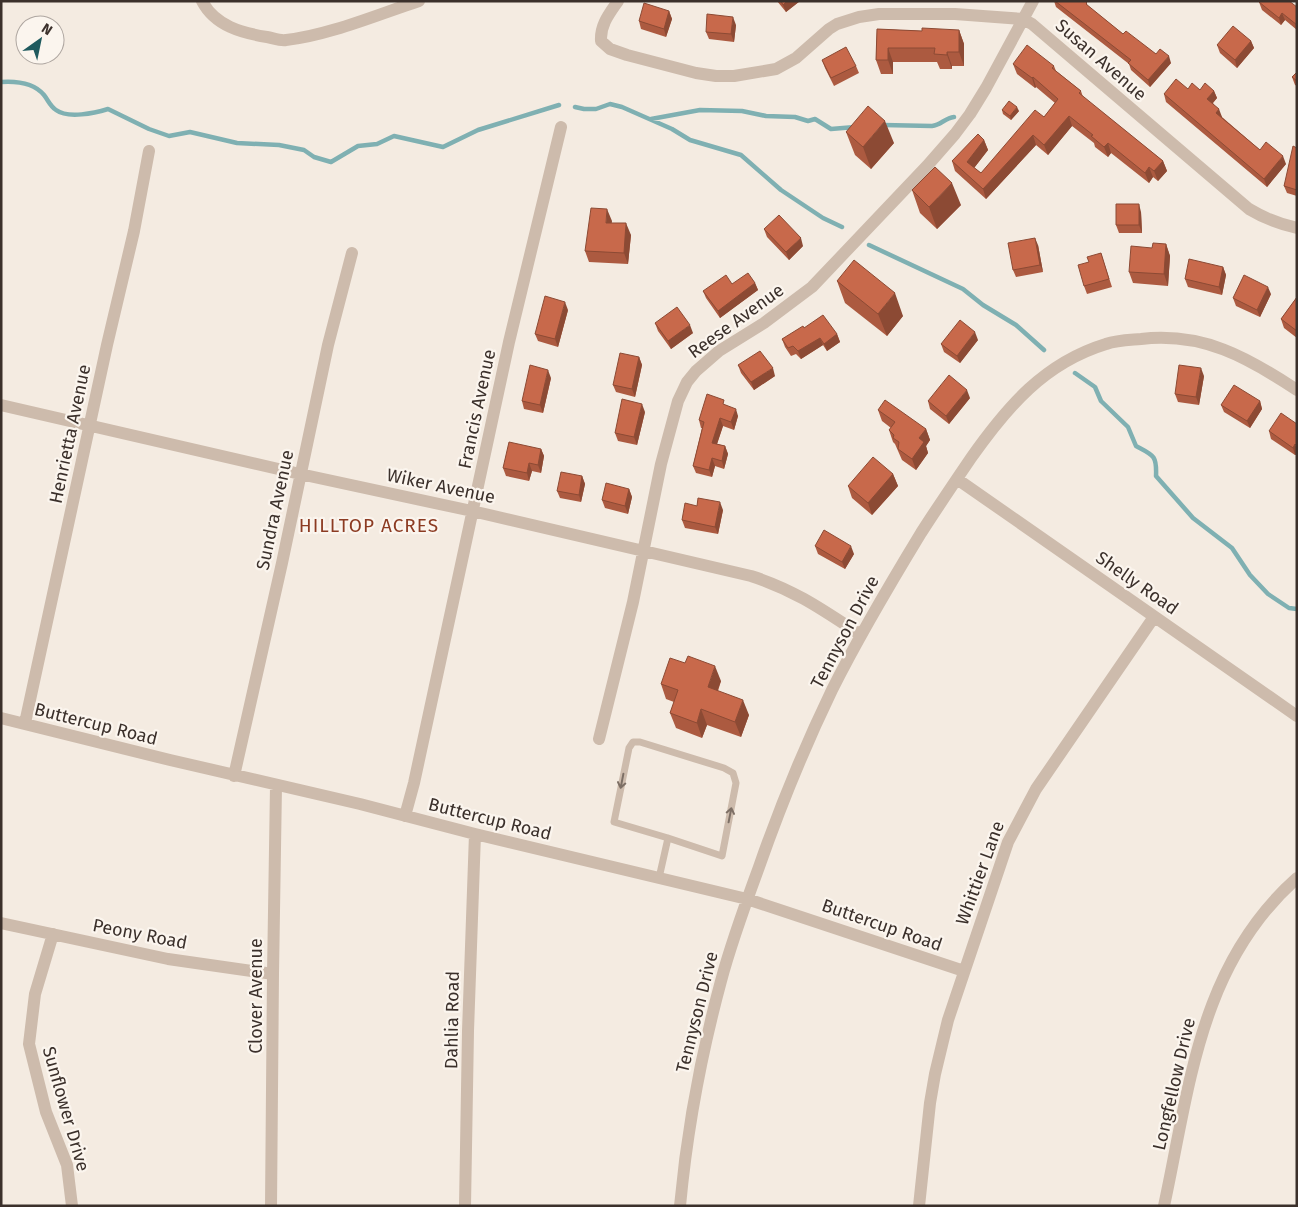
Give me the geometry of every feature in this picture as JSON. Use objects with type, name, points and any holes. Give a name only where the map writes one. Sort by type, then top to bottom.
[{"type":"street","points":[[205,6],[227,26],[244,34],[284,40],[324,32],[419,1]]},
{"type":"street","points":[[618,1],[603,24],[601,33],[601,41],[610,49],[636,58],[716,76],[734,76],[776,69],[796,58],[829,29],[844,21],[859,17],[879,14],[955,14],[1024,19]]},
{"type":"street","name":"Reese Avenue","points":[[599,739],[624,641],[659,474],[675,411],[678,401],[691,377],[719,351],[764,323],[812,286],[927,166],[970,114],[1033,1]]},
{"type":"street","name":"Susan Avenue","points":[[1024,19],[1036,27],[1248,209],[1272,221],[1297,228]]},
{"type":"street","name":"Francis Avenue","points":[[405,816],[414,783],[519,298],[561,127]]},
{"type":"street","name":"Henrietta Avenue","points":[[25,723],[107,345],[134,231],[149,151]]},
{"type":"street","name":"Sundra Avenue","points":[[234,776],[329,338],[352,252]]},
{"type":"street","name":"Tennyson Drive","points":[[680,1206],[691,1113],[721,980],[785,794],[828,699],[860,635],[943,498],[988,434],[1022,394],[1044,376],[1075,356],[1117,341],[1154,337],[1200,342],[1239,355],[1297,390]]},
{"type":"street","name":"Wiker Avenue","points":[[1,405],[751,576],[775,584],[812,603],[860,635]]},
{"type":"street","name":"Shelly Road","points":[[957,479],[1297,716]]},
{"type":"street","name":"Whittier Lane","points":[[919,1206],[935,1074],[948,1020],[1000,861],[1018,820],[1036,789],[1154,617]]},
{"type":"street","name":"Buttercup Road","points":[[1,718],[747,900],[964,971]]},
{"type":"street","name":"Clover Avenue","points":[[271,1206],[272,974],[276,786]]},
{"type":"street","name":"Dahlia Road","points":[[466,1206],[468,1031],[475,834]]},
{"type":"street","name":"Longfellow Drive","points":[[1164,1206],[1197,1047],[1216,992],[1233,959],[1257,922],[1297,878]]},
{"type":"street","name":"Peony Road","points":[[1,923],[176,960],[272,974]]},
{"type":"street","name":"Sunflower Drive","points":[[53,934],[36,994],[29,1044],[46,1112],[67,1165],[72,1206]]},
{"type":"lane","points":[[633,742],[640,742],[724,768],[733,773],[736,783],[722,856],[668,838],[614,822],[629,748],[633,742]]},
{"type":"lane","points":[[659,878],[668,838]]},
{"type":"building","points":[[1055,1],[1085,1],[1086,4],[1123,34],[1126,31],[1156,54],[1160,49],[1169,56],[1148,80],[1128,63],[1131,60]]},
{"type":"building","points":[[1260,1],[1289,1],[1297,7],[1297,25],[1282,13],[1279,18]]},
{"type":"building","points":[[644,3],[669,11],[664,29],[639,21]]},
{"type":"building","points":[[707,14],[733,17],[731,34],[706,32]]},
{"type":"building","points":[[1233,26],[1251,41],[1235,60],[1217,45]]},
{"type":"building","points":[[922,28],[959,30],[959,52],[947,52],[947,55],[934,54],[935,48],[888,48],[888,60],[876,60],[877,29],[922,31]]},
{"type":"building","points":[[1027,45],[1054,66],[1052,68],[1081,91],[1079,93],[1163,161],[1154,171],[1149,167],[1145,173],[1108,143],[1104,147],[1091,136],[1093,135],[1069,116],[1044,145],[1033,135],[983,189],[952,161],[978,134],[984,140],[967,162],[981,173],[1035,110],[1044,117],[1058,99],[1033,77],[1013,64]]},
{"type":"building","points":[[846,47],[856,66],[831,78],[822,60]]},
{"type":"building","points":[[1297,72],[1297,81],[1292,77]]},
{"type":"building","points":[[1176,79],[1188,89],[1192,83],[1200,90],[1205,83],[1214,91],[1207,99],[1219,109],[1216,113],[1260,150],[1266,142],[1283,156],[1264,179],[1164,94]]},
{"type":"building","points":[[1009,101],[1017,107],[1010,116],[1002,110]]},
{"type":"building","points":[[868,106],[885,121],[863,147],[846,132]]},
{"type":"building","points":[[1293,146],[1297,148],[1297,190],[1284,186]]},
{"type":"building","points":[[935,167],[952,183],[929,207],[912,190]]},
{"type":"building","points":[[1116,204],[1139,204],[1139,225],[1116,225]]},
{"type":"building","points":[[591,208],[607,209],[606,223],[626,223],[624,253],[585,251]]},
{"type":"building","points":[[779,215],[801,238],[786,252],[764,229]]},
{"type":"building","points":[[1035,238],[1040,265],[1013,270],[1008,243]]},
{"type":"building","points":[[1153,243],[1166,244],[1164,274],[1129,272],[1131,246],[1152,248]]},
{"type":"building","points":[[1101,253],[1109,279],[1084,286],[1078,265],[1089,262],[1087,257]]},
{"type":"building","points":[[1189,259],[1223,267],[1219,287],[1185,279]]},
{"type":"building","points":[[854,260],[895,293],[878,314],[837,281]]},
{"type":"building","points":[[748,273],[755,283],[718,311],[703,291],[726,275],[732,284]]},
{"type":"building","points":[[1244,275],[1268,287],[1257,310],[1233,298]]},
{"type":"building","points":[[545,296],[565,302],[555,339],[535,334]]},
{"type":"building","points":[[1297,297],[1297,331],[1281,319]]},
{"type":"building","points":[[677,307],[690,325],[668,341],[655,323]]},
{"type":"building","points":[[823,315],[837,334],[824,344],[820,338],[798,351],[793,346],[788,348],[782,339],[803,326],[804,328]]},
{"type":"building","points":[[960,320],[975,332],[957,356],[941,344]]},
{"type":"building","points":[[760,351],[773,368],[751,382],[738,365]]},
{"type":"building","points":[[620,353],[639,357],[632,389],[613,385]]},
{"type":"building","points":[[530,365],[548,370],[540,405],[522,401]]},
{"type":"building","points":[[1179,365],[1201,368],[1196,397],[1175,394]]},
{"type":"building","points":[[949,375],[967,390],[946,416],[928,401]]},
{"type":"building","points":[[1234,385],[1260,401],[1247,421],[1221,405]]},
{"type":"building","points":[[707,394],[724,400],[723,404],[736,409],[731,422],[720,418],[712,443],[725,446],[722,461],[712,458],[709,470],[693,466],[704,422],[699,420]]},
{"type":"building","points":[[622,399],[642,404],[634,437],[615,433]]},
{"type":"building","points":[[885,400],[926,429],[919,438],[924,442],[912,459],[898,449],[899,442],[893,438],[894,435],[889,430],[895,422],[878,410]]},
{"type":"building","points":[[1281,413],[1297,424],[1297,446],[1295,444],[1293,448],[1269,431]]},
{"type":"building","points":[[509,442],[541,449],[538,465],[529,463],[527,473],[503,468]]},
{"type":"building","points":[[873,457],[893,474],[868,503],[848,486]]},
{"type":"building","points":[[561,472],[582,476],[579,495],[557,491]]},
{"type":"building","points":[[606,483],[629,489],[625,506],[602,500]]},
{"type":"building","points":[[698,498],[720,502],[715,527],[682,520],[685,503],[697,506]]},
{"type":"building","points":[[824,530],[851,546],[842,562],[815,546]]},
{"type":"building","points":[[688,656],[715,666],[708,687],[743,700],[735,722],[701,709],[697,723],[670,713],[678,690],[661,684],[670,658],[685,663]]},
{"type":"waterway","points":[[1,82],[30,85],[40,91],[51,105],[61,113],[74,115],[108,109],[149,129],[169,136],[190,132],[237,143],[279,145],[304,150],[314,157],[331,162],[358,146],[377,144],[394,136],[443,147],[478,130],[559,105]]},
{"type":"waterway","points":[[575,107],[596,109],[610,104],[622,107],[672,129],[690,140],[741,155],[781,190],[823,218],[842,227]]},
{"type":"waterway","points":[[651,119],[700,110],[742,111],[766,116],[795,117],[808,121],[815,119],[831,129],[855,127]]},
{"type":"waterway","points":[[883,125],[932,126],[954,117]]},
{"type":"waterway","points":[[869,245],[963,289],[983,305],[1016,325],[1044,350]]},
{"type":"waterway","points":[[1075,373],[1095,387],[1101,401],[1128,427],[1136,446],[1153,457],[1156,464],[1156,476],[1193,518],[1232,548],[1250,575],[1268,594],[1289,608],[1297,609]]},
{"type":"district","name":"HILLTOP ACRES","points":[[369,525]]}]
